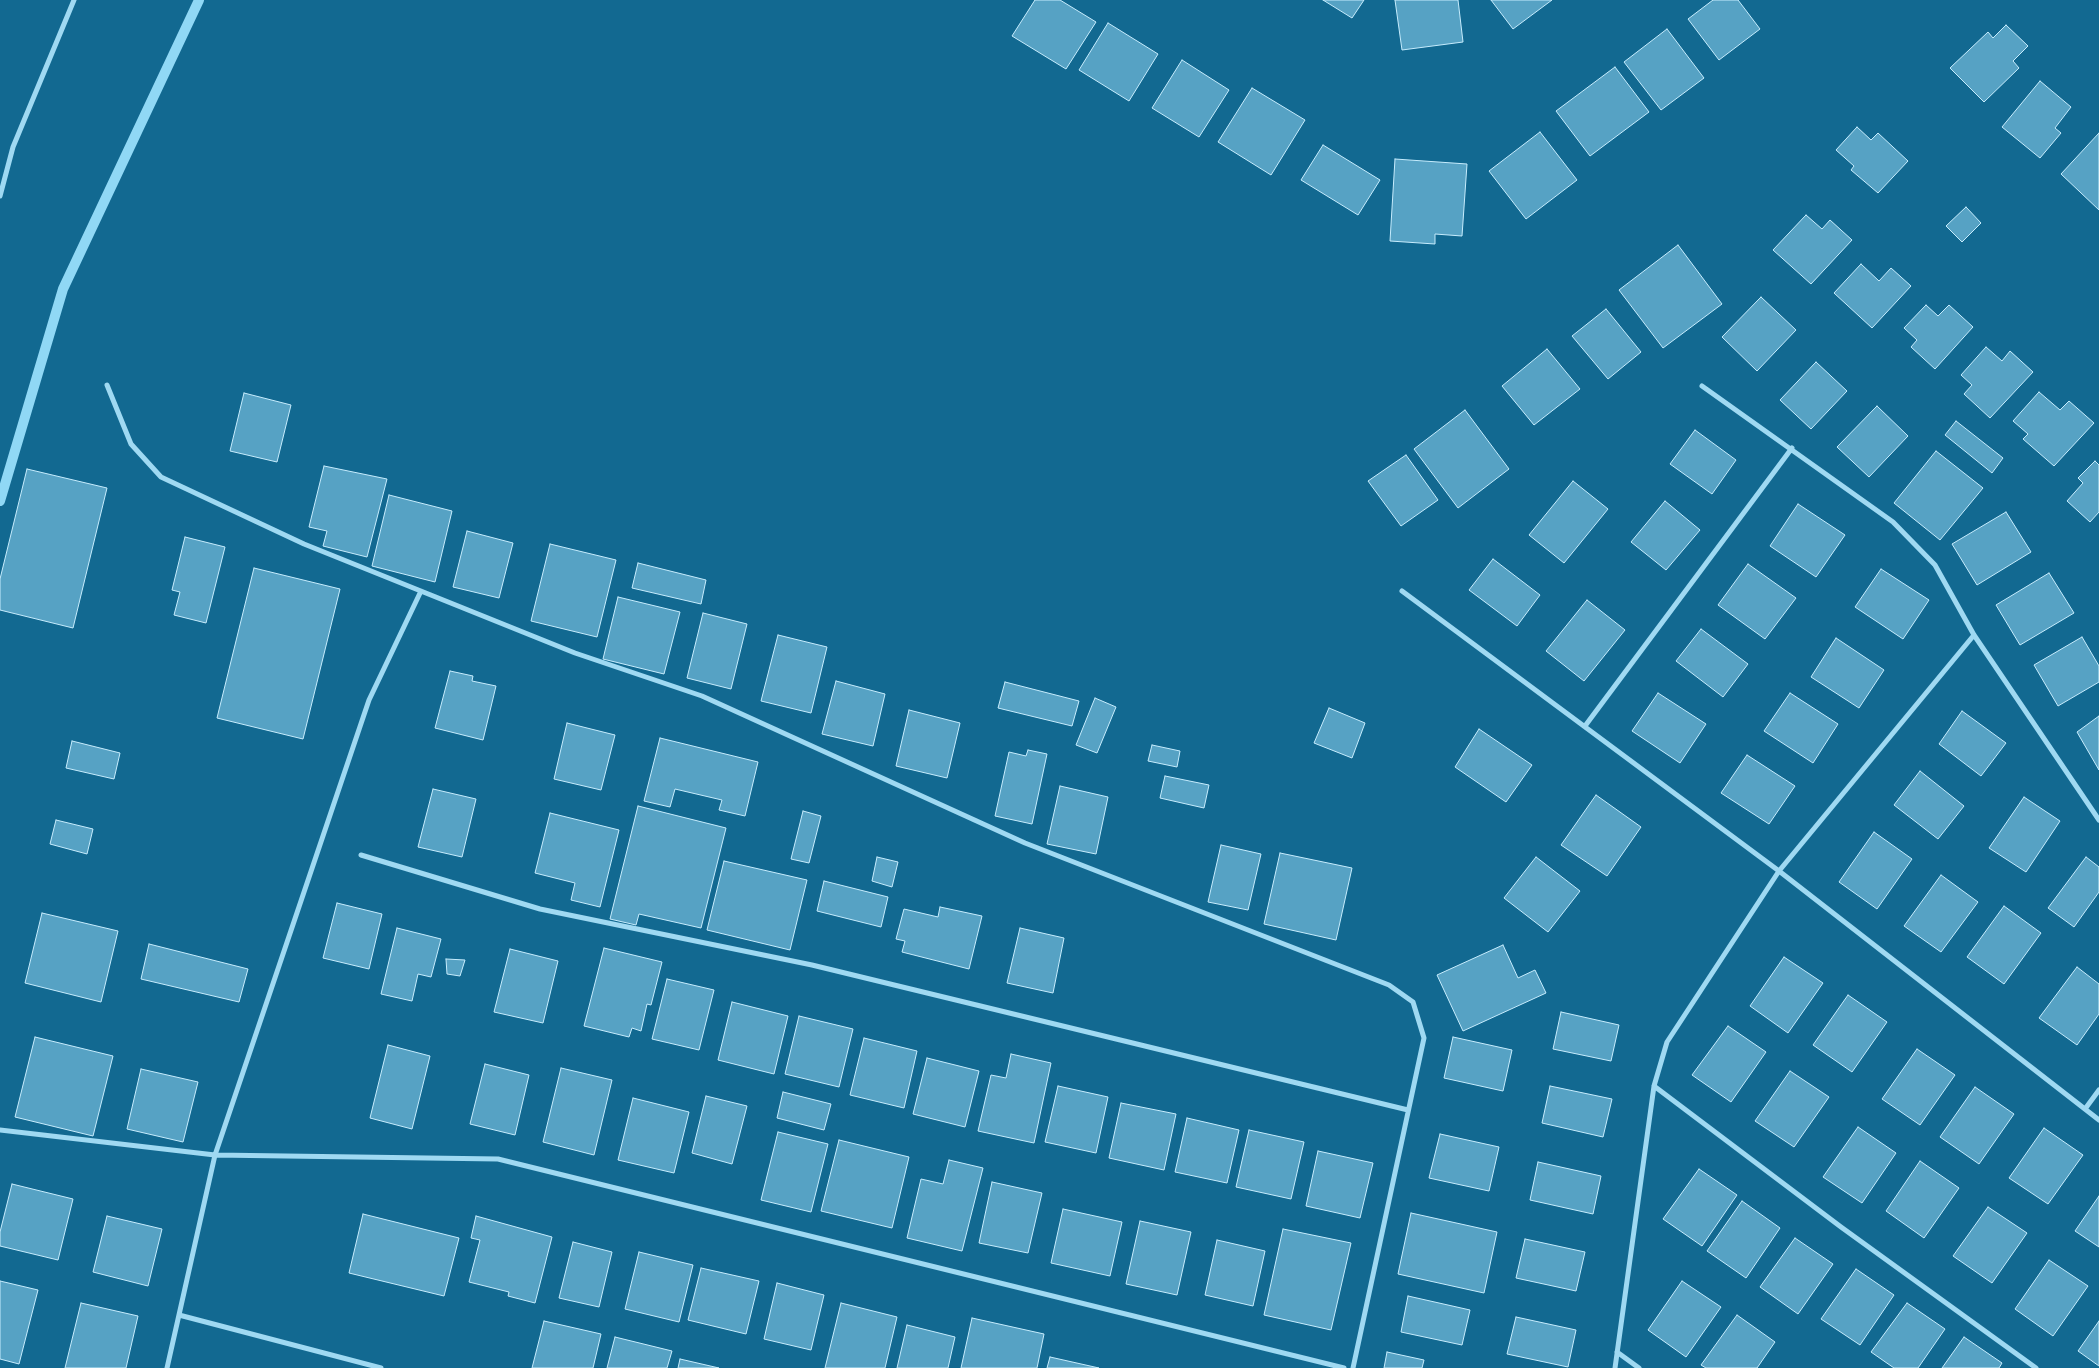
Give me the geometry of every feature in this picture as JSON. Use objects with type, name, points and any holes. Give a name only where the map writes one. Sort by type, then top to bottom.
[{"type":"street","points":[[0,196],[13,148],[74,0]]},
{"type":"street","points":[[107,385],[130,444],[161,477],[304,544],[575,653],[702,696],[1025,843],[1389,985],[1413,1002],[1424,1038],[1353,1368]]},
{"type":"street","points":[[1702,386],[1792,448],[1893,522],[1935,565],[1974,635],[2099,820]]},
{"type":"street","points":[[1585,726],[1792,448]]},
{"type":"street","points":[[167,1368],[215,1154],[368,700],[421,591]]},
{"type":"street","points":[[1402,591],[1779,871],[2099,1120]]},
{"type":"street","points":[[1615,1368],[1654,1086],[1667,1042],[1779,871],[1974,635]]},
{"type":"street","points":[[361,855],[540,909],[812,964],[1408,1110]]},
{"type":"street","points":[[1654,1086],[1841,1227],[2036,1368]]},
{"type":"street","points":[[2084,1109],[2099,1090]]},
{"type":"street","points":[[0,1130],[215,1154],[498,1159],[1344,1368]]},
{"type":"street","points":[[179,1315],[380,1368]]},
{"type":"street","points":[[1617,1352],[1639,1368]]},
{"type":"building","points":[[1035,0],[1060,0],[1096,22],[1066,69],[1012,36]]},
{"type":"building","points":[[1323,0],[1364,0],[1352,18]]},
{"type":"building","points":[[1395,0],[1458,0],[1463,42],[1402,50]]},
{"type":"building","points":[[1491,0],[1552,0],[1513,29]]},
{"type":"building","points":[[1713,0],[1738,0],[1760,29],[1719,60],[1688,19]]},
{"type":"building","points":[[1108,23],[1158,54],[1129,101],[1079,70]]},
{"type":"building","points":[[2006,25],[2028,46],[2013,61],[2019,68],[1984,102],[1950,68],[1988,32],[1993,38]]},
{"type":"building","points":[[1667,29],[1704,78],[1661,110],[1624,62]]},
{"type":"building","points":[[1182,60],[1229,90],[1199,137],[1152,108]]},
{"type":"building","points":[[1615,67],[1649,112],[1590,156],[1556,111]]},
{"type":"building","points":[[2040,81],[2071,107],[2055,128],[2061,133],[2040,158],[2002,127]]},
{"type":"building","points":[[1252,88],[1305,120],[1271,175],[1218,142]]},
{"type":"building","points":[[1857,127],[1871,140],[1878,133],[1908,161],[1878,193],[1851,170],[1854,166],[1836,150]]},
{"type":"building","points":[[1540,132],[1577,180],[1526,219],[1489,171]]},
{"type":"building","points":[[2099,133],[2099,210],[2061,174]]},
{"type":"building","points":[[1323,145],[1380,180],[1358,215],[1301,180]]},
{"type":"building","points":[[1395,159],[1467,164],[1462,236],[1435,234],[1435,244],[1390,241]]},
{"type":"building","points":[[1966,207],[1981,223],[1962,242],[1946,226]]},
{"type":"building","points":[[1806,215],[1822,229],[1830,220],[1852,240],[1811,284],[1773,250]]},
{"type":"building","points":[[1678,245],[1722,304],[1663,348],[1619,290]]},
{"type":"building","points":[[1861,264],[1879,281],[1891,268],[1911,286],[1872,328],[1834,293]]},
{"type":"building","points":[[1761,297],[1796,330],[1757,371],[1722,337]]},
{"type":"building","points":[[1926,305],[1938,316],[1949,305],[1973,327],[1935,369],[1911,347],[1917,340],[1904,328]]},
{"type":"building","points":[[1606,309],[1641,352],[1608,379],[1572,336]]},
{"type":"building","points":[[1986,347],[2002,361],[2010,351],[2033,372],[1990,418],[1964,394],[1972,385],[1961,375]]},
{"type":"building","points":[[1547,349],[1580,389],[1534,425],[1502,386]]},
{"type":"building","points":[[1816,362],[1847,391],[1811,429],[1780,400]]},
{"type":"building","points":[[2039,392],[2060,410],[2069,401],[2094,423],[2054,466],[2023,439],[2028,434],[2013,421]]},
{"type":"building","points":[[244,393],[291,405],[277,462],[230,451]]},
{"type":"building","points":[[1877,406],[1908,436],[1869,477],[1837,447]]},
{"type":"building","points":[[1465,410],[1509,469],[1458,508],[1414,449]]},
{"type":"building","points":[[1956,421],[2003,458],[1992,473],[1945,435]]},
{"type":"building","points":[[1695,430],[1736,460],[1712,494],[1670,464]]},
{"type":"building","points":[[1936,451],[1983,488],[1940,540],[1894,503]]},
{"type":"building","points":[[1406,455],[1438,500],[1401,526],[1368,481]]},
{"type":"building","points":[[2095,461],[2099,465],[2099,512],[2090,522],[2067,501],[2083,483],[2078,478]]},
{"type":"building","points":[[324,466],[387,479],[367,557],[323,546],[327,531],[309,527]]},
{"type":"building","points":[[27,469],[107,488],[73,628],[0,610],[0,579]]},
{"type":"building","points":[[1573,481],[1608,509],[1564,563],[1529,535]]},
{"type":"building","points":[[389,495],[452,511],[435,582],[372,566]]},
{"type":"building","points":[[1665,501],[1700,530],[1666,570],[1631,542]]},
{"type":"building","points":[[1798,504],[1845,535],[1816,577],[1770,546]]},
{"type":"building","points":[[2006,512],[2031,552],[1977,585],[1952,544]]},
{"type":"building","points":[[467,531],[513,543],[499,598],[453,587]]},
{"type":"building","points":[[185,537],[225,547],[206,623],[174,615],[180,592],[172,590]]},
{"type":"building","points":[[550,544],[616,560],[597,637],[531,621]]},
{"type":"building","points":[[1493,559],[1540,595],[1517,626],[1469,590]]},
{"type":"building","points":[[638,563],[706,580],[701,604],[632,588]]},
{"type":"building","points":[[1748,564],[1796,598],[1765,639],[1718,605]]},
{"type":"building","points":[[254,568],[340,589],[303,739],[217,718]]},
{"type":"building","points":[[1881,569],[1929,600],[1903,639],[1855,607]]},
{"type":"building","points":[[2049,573],[2074,613],[2020,645],[1996,605]]},
{"type":"building","points":[[618,597],[680,612],[664,674],[603,659]]},
{"type":"building","points":[[1587,600],[1625,630],[1584,681],[1546,651]]},
{"type":"building","points":[[703,613],[747,624],[731,689],[687,678]]},
{"type":"building","points":[[1701,629],[1748,664],[1723,697],[1676,661]]},
{"type":"building","points":[[778,635],[827,647],[811,713],[761,701]]},
{"type":"building","points":[[2082,637],[2099,666],[2099,682],[2058,706],[2034,665]]},
{"type":"building","points":[[1836,638],[1884,670],[1859,708],[1811,677]]},
{"type":"building","points":[[450,671],[473,676],[472,681],[496,686],[483,740],[435,728]]},
{"type":"building","points":[[836,681],[885,694],[873,746],[822,734]]},
{"type":"building","points":[[1005,682],[1079,701],[1072,726],[998,708]]},
{"type":"building","points":[[1658,693],[1706,724],[1680,763],[1632,731]]},
{"type":"building","points":[[1790,693],[1838,724],[1813,763],[1764,731]]},
{"type":"building","points":[[1095,698],[1116,707],[1097,753],[1076,745]]},
{"type":"building","points":[[1329,708],[1365,723],[1352,758],[1314,743]]},
{"type":"building","points":[[909,710],[960,723],[947,778],[896,766]]},
{"type":"building","points":[[1962,711],[2006,743],[1981,776],[1939,744]]},
{"type":"building","points":[[2099,716],[2099,770],[2077,732]]},
{"type":"building","points":[[567,723],[615,735],[601,790],[554,779]]},
{"type":"building","points":[[1479,729],[1532,765],[1506,802],[1455,767]]},
{"type":"building","points":[[660,738],[758,762],[745,816],[719,810],[722,800],[675,789],[670,807],[644,801]]},
{"type":"building","points":[[72,741],[120,753],[114,779],[66,768]]},
{"type":"building","points":[[1152,745],[1180,751],[1177,767],[1148,761]]},
{"type":"building","points":[[1028,750],[1047,754],[1032,824],[995,816],[1009,752],[1026,756]]},
{"type":"building","points":[[1747,755],[1795,786],[1769,824],[1721,793]]},
{"type":"building","points":[[1920,771],[1964,806],[1938,839],[1894,805]]},
{"type":"building","points":[[1165,776],[1209,785],[1204,808],[1160,798]]},
{"type":"building","points":[[1060,786],[1108,797],[1096,854],[1047,844]]},
{"type":"building","points":[[433,789],[476,799],[462,857],[418,847]]},
{"type":"building","points":[[1596,795],[1641,827],[1607,876],[1561,845]]},
{"type":"building","points":[[2024,797],[2060,821],[2026,872],[1989,848]]},
{"type":"building","points":[[638,806],[726,828],[701,928],[639,914],[636,925],[610,919]]},
{"type":"building","points":[[803,811],[821,816],[809,863],[791,859]]},
{"type":"building","points":[[550,813],[619,830],[600,907],[571,900],[575,883],[535,873]]},
{"type":"building","points":[[56,820],[93,829],[87,854],[50,844]]},
{"type":"building","points":[[1874,832],[1912,859],[1877,909],[1839,882]]},
{"type":"building","points":[[1221,845],[1261,854],[1248,910],[1208,902]]},
{"type":"building","points":[[1280,853],[1352,868],[1336,940],[1264,924]]},
{"type":"building","points":[[877,857],[898,862],[892,887],[872,881]]},
{"type":"building","points":[[1536,857],[1580,891],[1548,932],[1504,898]]},
{"type":"building","points":[[2086,857],[2099,867],[2099,892],[2074,927],[2048,908]]},
{"type":"building","points":[[724,861],[807,880],[790,950],[707,930]]},
{"type":"building","points":[[1941,875],[1978,902],[1941,952],[1904,926]]},
{"type":"building","points":[[824,881],[888,897],[881,927],[817,911]]},
{"type":"building","points":[[337,903],[382,914],[369,969],[323,958]]},
{"type":"building","points":[[2004,906],[2041,933],[2004,984],[1967,957]]},
{"type":"building","points":[[940,907],[982,916],[969,969],[902,952],[905,941],[896,939],[904,909],[938,917]]},
{"type":"building","points":[[42,913],[118,931],[101,1002],[25,983]]},
{"type":"building","points":[[397,928],[441,939],[431,977],[418,974],[412,1001],[381,994]]},
{"type":"building","points":[[1020,928],[1064,938],[1053,993],[1007,983]]},
{"type":"building","points":[[149,944],[248,969],[239,1002],[141,979]]},
{"type":"building","points":[[1503,945],[1518,978],[1535,970],[1546,993],[1463,1031],[1437,975]]},
{"type":"building","points":[[604,948],[662,962],[651,1005],[647,1004],[641,1031],[632,1028],[629,1037],[584,1026]]},
{"type":"building","points":[[510,949],[558,961],[543,1023],[494,1012]]},
{"type":"building","points":[[1784,957],[1823,983],[1788,1033],[1750,1006]]},
{"type":"building","points":[[446,959],[465,960],[460,976],[447,974]]},
{"type":"building","points":[[2077,967],[2099,984],[2099,1014],[2077,1045],[2039,1018]]},
{"type":"building","points":[[667,979],[714,990],[699,1050],[652,1039]]},
{"type":"building","points":[[1848,995],[1887,1022],[1852,1072],[1813,1045]]},
{"type":"building","points":[[732,1002],[788,1016],[774,1074],[718,1060]]},
{"type":"building","points":[[1561,1012],[1619,1025],[1611,1061],[1553,1049]]},
{"type":"building","points":[[799,1016],[853,1029],[839,1087],[785,1074]]},
{"type":"building","points":[[1728,1026],[1766,1052],[1731,1102],[1692,1075]]},
{"type":"building","points":[[35,1037],[113,1056],[93,1136],[15,1117]]},
{"type":"building","points":[[1453,1037],[1512,1050],[1503,1091],[1444,1078]]},
{"type":"building","points":[[864,1038],[917,1051],[904,1108],[850,1095]]},
{"type":"building","points":[[388,1045],[430,1056],[412,1129],[370,1118]]},
{"type":"building","points":[[1917,1049],[1955,1075],[1920,1125],[1882,1099]]},
{"type":"building","points":[[1011,1054],[1051,1063],[1034,1143],[978,1131],[991,1075],[1006,1078]]},
{"type":"building","points":[[927,1058],[979,1071],[965,1127],[913,1114]]},
{"type":"building","points":[[485,1064],[529,1075],[515,1135],[470,1124]]},
{"type":"building","points":[[561,1068],[612,1080],[594,1155],[543,1142]]},
{"type":"building","points":[[141,1069],[198,1082],[183,1142],[127,1129]]},
{"type":"building","points":[[1790,1071],[1829,1097],[1794,1147],[1755,1121]]},
{"type":"building","points":[[1058,1086],[1108,1097],[1096,1153],[1045,1142]]},
{"type":"building","points":[[1550,1086],[1612,1099],[1603,1137],[1542,1123]]},
{"type":"building","points":[[1975,1087],[2014,1114],[1979,1164],[1940,1137]]},
{"type":"building","points":[[783,1092],[831,1104],[824,1130],[777,1118]]},
{"type":"building","points":[[706,1096],[747,1106],[732,1164],[692,1153]]},
{"type":"building","points":[[633,1098],[689,1112],[674,1173],[618,1160]]},
{"type":"building","points":[[1121,1103],[1176,1114],[1164,1170],[1109,1158]]},
{"type":"building","points":[[1187,1118],[1239,1130],[1227,1183],[1175,1172]]},
{"type":"building","points":[[1858,1127],[1896,1153],[1862,1203],[1823,1177]]},
{"type":"building","points":[[2044,1128],[2083,1155],[2048,1204],[2009,1178]]},
{"type":"building","points":[[1249,1130],[1304,1142],[1291,1199],[1236,1187]]},
{"type":"building","points":[[778,1132],[828,1144],[811,1212],[761,1200]]},
{"type":"building","points":[[1440,1134],[1499,1147],[1489,1191],[1429,1178]]},
{"type":"building","points":[[839,1140],[909,1157],[892,1228],[821,1211]]},
{"type":"building","points":[[1318,1151],[1373,1163],[1360,1218],[1306,1206]]},
{"type":"building","points":[[949,1160],[983,1168],[962,1251],[907,1238],[921,1179],[943,1184]]},
{"type":"building","points":[[1920,1161],[1959,1188],[1924,1238],[1886,1211]]},
{"type":"building","points":[[1538,1162],[1601,1176],[1593,1214],[1530,1200]]},
{"type":"building","points":[[1699,1169],[1737,1195],[1702,1246],[1663,1219]]},
{"type":"building","points":[[992,1182],[1042,1193],[1028,1253],[979,1243]]},
{"type":"building","points":[[12,1184],[73,1199],[58,1260],[0,1246],[0,1232]]},
{"type":"building","points":[[2099,1196],[2099,1247],[2075,1231]]},
{"type":"building","points":[[1742,1201],[1780,1228],[1746,1278],[1707,1251]]},
{"type":"building","points":[[1988,1207],[2027,1233],[1992,1283],[1953,1256]]},
{"type":"building","points":[[1063,1209],[1122,1222],[1110,1276],[1051,1263]]},
{"type":"building","points":[[1411,1213],[1497,1232],[1484,1293],[1398,1274]]},
{"type":"building","points":[[363,1214],[459,1238],[444,1296],[349,1273]]},
{"type":"building","points":[[107,1216],[162,1229],[148,1286],[93,1272]]},
{"type":"building","points":[[476,1216],[552,1237],[535,1303],[508,1296],[509,1292],[469,1282],[480,1240],[471,1238]]},
{"type":"building","points":[[1140,1221],[1191,1232],[1177,1295],[1126,1284]]},
{"type":"building","points":[[1283,1229],[1351,1243],[1331,1330],[1264,1315]]},
{"type":"building","points":[[1795,1238],[1833,1264],[1798,1314],[1760,1287]]},
{"type":"building","points":[[1525,1239],[1585,1252],[1576,1291],[1516,1278]]},
{"type":"building","points":[[1217,1240],[1265,1251],[1253,1306],[1205,1295]]},
{"type":"building","points":[[573,1242],[612,1252],[599,1307],[559,1298]]},
{"type":"building","points":[[639,1252],[693,1265],[679,1322],[625,1309]]},
{"type":"building","points":[[2049,1260],[2088,1286],[2053,1336],[2015,1309]]},
{"type":"building","points":[[701,1268],[759,1281],[746,1334],[688,1320]]},
{"type":"building","points":[[1856,1269],[1894,1295],[1860,1345],[1821,1319]]},
{"type":"building","points":[[0,1281],[38,1290],[19,1364],[0,1359]]},
{"type":"building","points":[[1682,1281],[1721,1307],[1686,1357],[1648,1330]]},
{"type":"building","points":[[777,1283],[824,1295],[811,1350],[764,1339]]},
{"type":"building","points":[[1408,1296],[1470,1310],[1462,1345],[1401,1332]]},
{"type":"building","points":[[81,1303],[138,1316],[126,1368],[65,1368]]},
{"type":"building","points":[[841,1303],[897,1317],[885,1368],[825,1368]]},
{"type":"building","points":[[1907,1303],[1945,1329],[1918,1368],[1894,1368],[1871,1352]]},
{"type":"building","points":[[1737,1315],[1775,1342],[1757,1368],[1706,1368],[1701,1365]]},
{"type":"building","points":[[1516,1317],[1576,1330],[1568,1367],[1507,1354]]},
{"type":"building","points":[[972,1318],[1044,1334],[1037,1368],[961,1368]]},
{"type":"building","points":[[544,1321],[601,1334],[593,1368],[532,1368]]},
{"type":"building","points":[[2099,1321],[2099,1366],[2078,1351]]},
{"type":"building","points":[[907,1325],[955,1337],[948,1368],[897,1368]]},
{"type":"building","points":[[615,1337],[672,1351],[667,1368],[607,1368]]},
{"type":"building","points":[[1964,1337],[2002,1363],[1999,1368],[1942,1368]]},
{"type":"building","points":[[1387,1352],[1424,1360],[1422,1368],[1384,1368]]},
{"type":"building","points":[[1050,1357],[1099,1368],[1047,1368]]},
{"type":"building","points":[[680,1359],[719,1368],[678,1368]]},
{"type":"waterway","points":[[0,501],[63,289],[199,0]]}]
